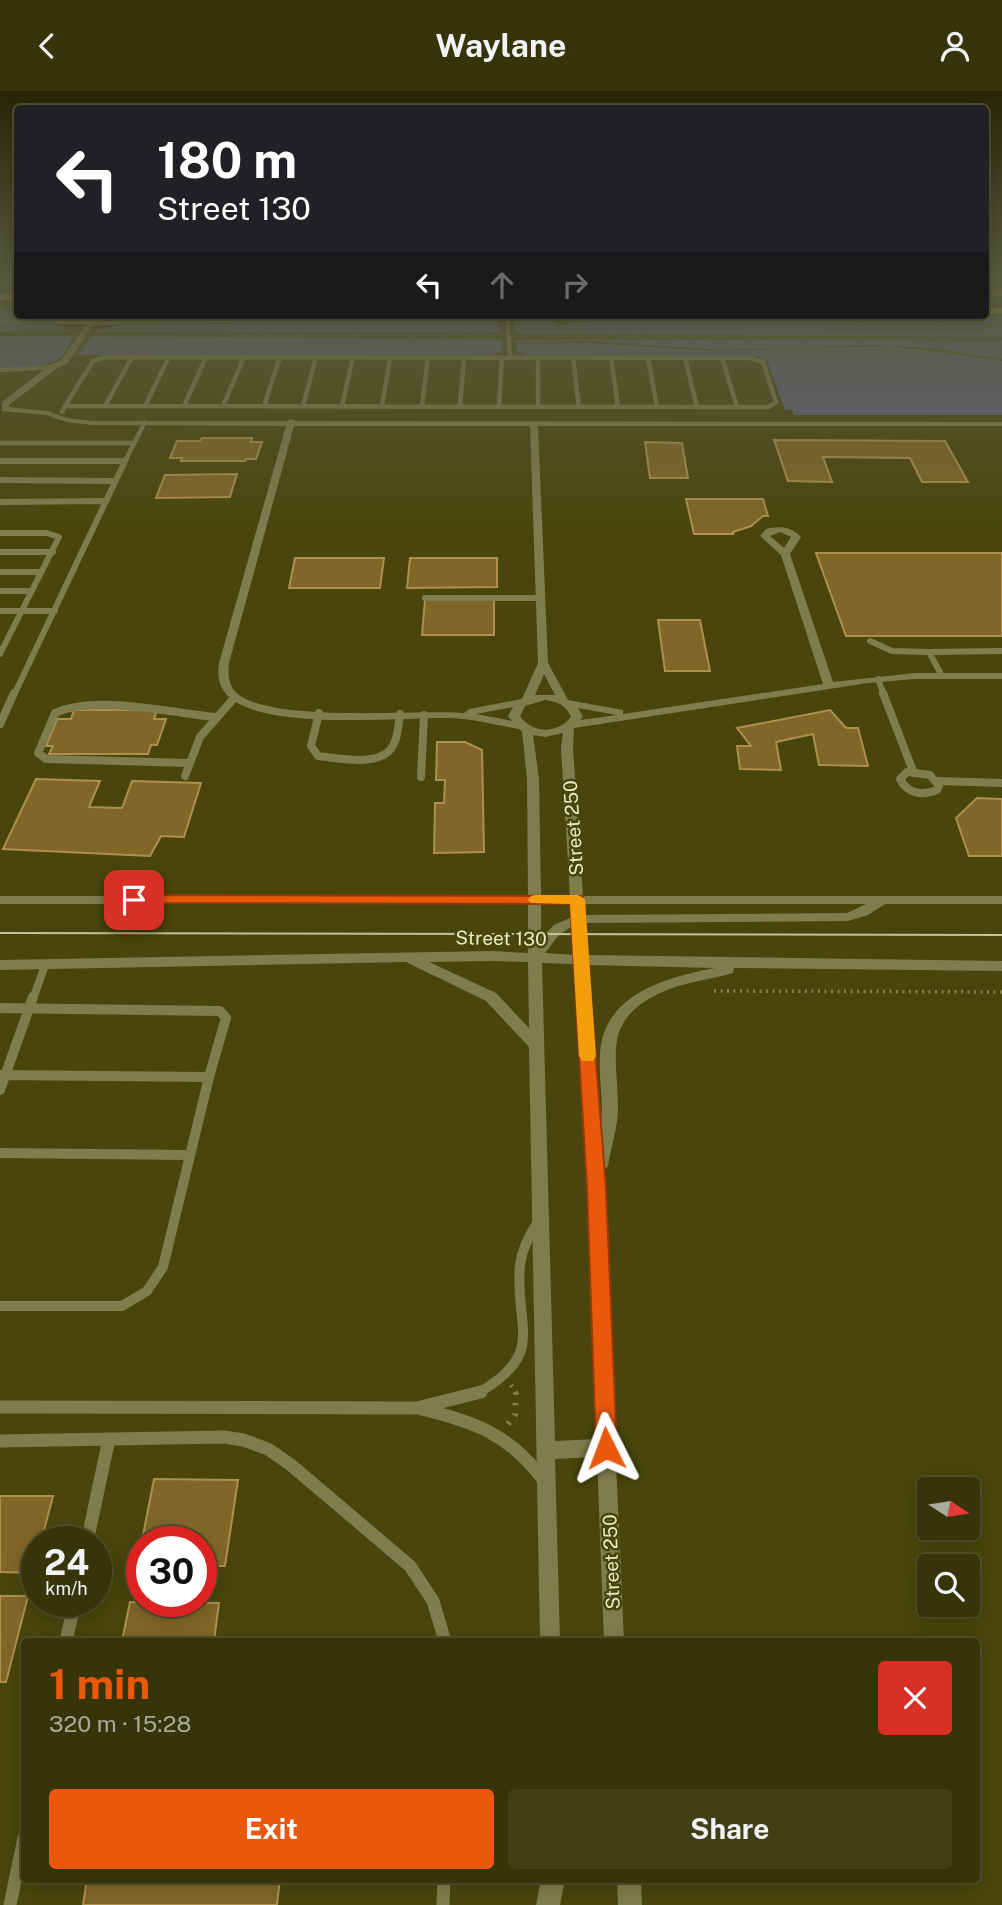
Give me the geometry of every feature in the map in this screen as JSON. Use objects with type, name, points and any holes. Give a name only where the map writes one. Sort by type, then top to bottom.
[{"type":"street","points":[[57,365],[2,409],[47,413],[66,420],[92,423],[291,421],[1002,424]]},
{"type":"street","points":[[47,413],[64,409],[124,422]]},
{"type":"street","points":[[291,421],[224,663],[223,682],[235,697],[265,710],[454,715],[546,733],[634,714],[829,685],[878,679],[1002,676]]},
{"type":"street","points":[[525,701],[543,663],[534,422]]},
{"type":"street","points":[[785,554],[829,685]]},
{"type":"street","points":[[543,663],[566,702]]},
{"type":"street","points":[[454,715],[545,697],[634,714]]},
{"type":"street","name":"Street 250","points":[[525,701],[514,712],[516,720],[524,728],[534,779],[536,1045],[550,1638]]},
{"type":"street","name":"Street 250","points":[[566,702],[576,713],[570,726],[567,748],[596,1188],[614,1638]]},
{"type":"street","name":"Street 130","points":[[0,899],[1002,900]]},
{"type":"street","points":[[536,957],[552,933],[561,925],[579,919],[848,917],[863,912],[882,899]]},
{"type":"street","points":[[406,957],[491,997],[536,1045]]},
{"type":"street","name":"Street 130","points":[[0,965],[536,957],[752,965],[1002,966]]},
{"type":"street","points":[[596,1188],[610,1114],[607,1046],[619,1018],[635,1001],[667,984],[752,965]]},
{"type":"street","points":[[546,1450],[606,1448]]},
{"type":"street","points":[[548,1905],[553,1883]]},
{"type":"street","points":[[554,1883],[556,1905]]},
{"type":"street","points":[[629,1883],[630,1905]]},
{"type":"lane","points":[[64,409],[91,365]]},
{"type":"lane","points":[[105,406],[128,365]]},
{"type":"lane","points":[[145,406],[165,365]]},
{"type":"lane","points":[[184,406],[203,365]]},
{"type":"lane","points":[[223,406],[241,365]]},
{"type":"lane","points":[[264,406],[278,365]]},
{"type":"lane","points":[[303,406],[314,365]]},
{"type":"lane","points":[[342,406],[351,365]]},
{"type":"lane","points":[[382,406],[389,365]]},
{"type":"lane","points":[[422,406],[427,365]]},
{"type":"lane","points":[[460,407],[463,365]]},
{"type":"lane","points":[[499,406],[502,365]]},
{"type":"lane","points":[[538,365],[538,407]]},
{"type":"lane","points":[[574,365],[579,407]]},
{"type":"lane","points":[[612,365],[618,407]]},
{"type":"lane","points":[[649,365],[657,407]]},
{"type":"lane","points":[[687,365],[697,407]]},
{"type":"lane","points":[[724,365],[737,407]]},
{"type":"lane","points":[[64,409],[105,406],[769,407],[776,402],[764,365]]},
{"type":"lane","points":[[0,370],[53,367]]},
{"type":"lane","points":[[0,724],[104,501],[145,422]]},
{"type":"lane","points":[[0,443],[133,443]]},
{"type":"lane","points":[[0,461],[125,461]]},
{"type":"lane","points":[[0,480],[114,481]]},
{"type":"lane","points":[[0,502],[104,501]]},
{"type":"lane","points":[[0,533],[53,534],[59,541],[0,654]]},
{"type":"lane","points":[[0,552],[53,552]]},
{"type":"lane","points":[[0,572],[41,572]]},
{"type":"lane","points":[[0,591],[32,591]]},
{"type":"lane","points":[[425,598],[541,598]]},
{"type":"lane","points":[[0,611],[55,611]]},
{"type":"lane","points":[[0,633],[10,633]]},
{"type":"lane","points":[[870,641],[892,651],[1002,651]]},
{"type":"lane","points":[[929,652],[942,676]]},
{"type":"lane","points":[[878,679],[913,771]]},
{"type":"lane","points":[[184,776],[200,737],[235,697]]},
{"type":"lane","points":[[190,763],[46,759],[38,753],[55,713],[70,706],[156,706],[175,713],[216,717]]},
{"type":"lane","points":[[319,713],[311,746],[318,756],[333,758],[374,757],[388,751],[394,741],[400,714]]},
{"type":"lane","points":[[421,777],[424,715]]},
{"type":"lane","points":[[938,781],[937,790],[933,793],[911,792],[900,779],[902,775],[913,771],[928,773],[938,781],[1002,783]]},
{"type":"lane","points":[[0,1090],[3,1075],[45,965]]},
{"type":"lane","points":[[0,1008],[220,1011],[226,1019],[189,1155],[163,1267],[154,1286],[136,1300],[122,1306],[0,1306]]},
{"type":"lane","points":[[3,1075],[209,1077]]},
{"type":"lane","points":[[0,1153],[189,1155]]},
{"type":"lane","points":[[0,1407],[417,1408],[475,1395],[503,1377],[514,1365],[525,1341],[520,1267],[526,1241],[540,1218]]},
{"type":"lane","points":[[417,1408],[473,1421],[510,1441],[547,1484]]},
{"type":"lane","points":[[0,1441],[224,1437],[268,1449],[410,1566],[426,1586],[441,1614],[445,1638]]},
{"type":"lane","points":[[90,1526],[109,1439]]},
{"type":"lane","points":[[67,1638],[71,1617]]},
{"type":"lane","points":[[10,1905],[21,1852]]},
{"type":"lane","points":[[443,1905],[444,1883]]},
{"type":"path","points":[[703,991],[1002,992]]},
{"type":"path","points":[[499,1435],[515,1415],[516,1390],[503,1377]]},
{"type":"shaded area","points":[[0,365],[46,365],[32,367],[0,367]]},
{"type":"shaded area","points":[[768,365],[1002,365],[1002,415],[794,415],[792,410],[785,410]]},
{"type":"building","points":[[202,438],[252,438],[251,442],[262,442],[256,459],[245,461],[181,461],[182,458],[170,458],[177,441],[200,441]]},
{"type":"building","points":[[774,440],[945,441],[968,482],[922,482],[910,458],[823,457],[832,482],[788,481]]},
{"type":"building","points":[[645,442],[682,443],[688,478],[650,478]]},
{"type":"building","points":[[237,474],[230,497],[156,498],[165,475]]},
{"type":"building","points":[[686,499],[763,499],[768,516],[763,516],[751,526],[733,534],[694,534]]},
{"type":"building","points":[[816,553],[1002,553],[1002,636],[846,636]]},
{"type":"building","points":[[295,558],[384,558],[380,588],[289,588]]},
{"type":"building","points":[[410,558],[497,558],[497,587],[407,588]]},
{"type":"building","points":[[425,600],[494,600],[494,635],[422,635]]},
{"type":"building","points":[[658,620],[700,620],[710,671],[665,671]]},
{"type":"building","points":[[74,710],[157,710],[154,719],[166,719],[157,745],[151,745],[148,754],[49,754],[53,746],[46,746],[57,719],[71,719]]},
{"type":"building","points":[[830,710],[846,728],[858,728],[868,766],[819,765],[813,734],[776,742],[781,770],[740,769],[737,746],[751,746],[737,728]]},
{"type":"building","points":[[437,742],[465,742],[482,750],[484,852],[434,853],[435,803],[444,803],[445,780],[436,780]]},
{"type":"building","points":[[36,779],[100,781],[89,807],[122,808],[132,781],[201,783],[184,837],[161,836],[150,856],[3,849]]},
{"type":"building","points":[[977,798],[1002,799],[1002,856],[969,856],[956,818]]},
{"type":"building","points":[[154,1479],[238,1480],[225,1566],[217,1566],[217,1526],[145,1526]]},
{"type":"building","points":[[0,1496],[53,1496],[45,1526],[21,1526],[21,1573],[0,1572]]},
{"type":"building","points":[[0,1596],[21,1596],[23,1617],[6,1682],[0,1682]]},
{"type":"building","points":[[219,1603],[214,1638],[123,1638],[127,1617],[217,1617]]},
{"type":"building","points":[[86,1883],[280,1883],[277,1905],[83,1905]]},
{"type":"tram line","points":[[0,933],[1002,935]]},
{"type":"slow traffic","points":[[536,900],[578,899],[587,1056]]},
{"type":"route","points":[[134,900],[578,899],[596,1188],[606,1448]]}]
